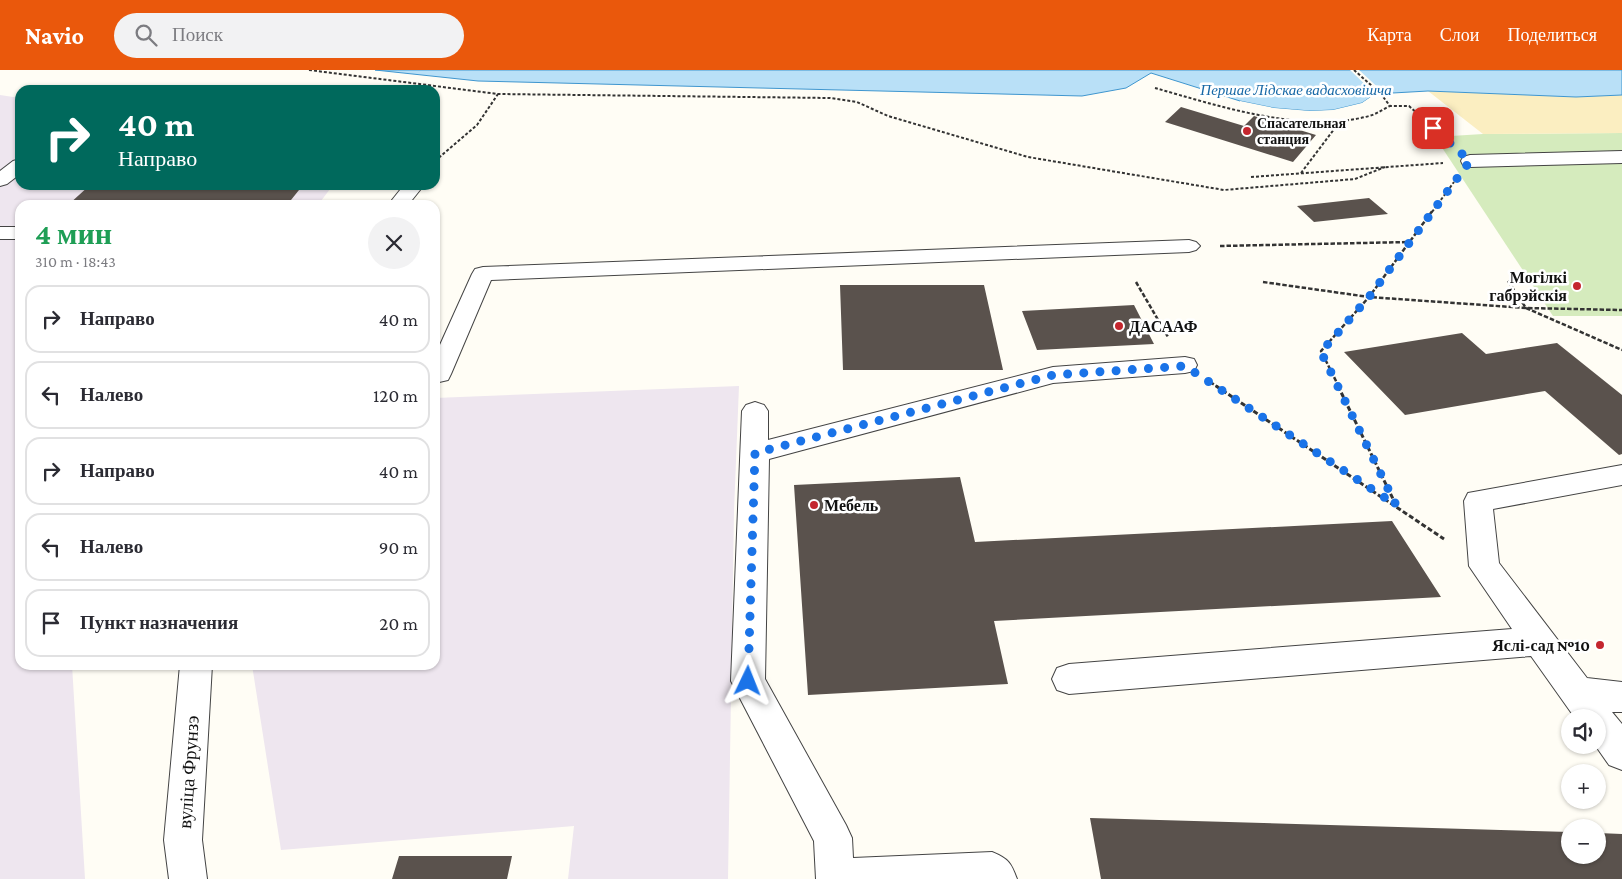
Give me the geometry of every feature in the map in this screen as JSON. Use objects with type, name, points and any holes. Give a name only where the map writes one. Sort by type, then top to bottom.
[{"type":"street","points":[[1470,161],[1622,157]]},
{"type":"street","points":[[0,158],[15,158]]},
{"type":"street","points":[[0,180],[15,169]]},
{"type":"street","points":[[402,200],[410,190]]},
{"type":"street","points":[[0,233],[15,233]]},
{"type":"street","points":[[440,372],[483,274],[1189,246]]},
{"type":"street","points":[[755,453],[1053,375],[1185,366]]},
{"type":"street","points":[[755,411],[748,681],[833,838],[835,878],[992,871],[998,879]]},
{"type":"street","points":[[1589,709],[1484,566],[1478,501],[1622,475]]},
{"type":"street","points":[[1068,679],[1539,641]]},
{"type":"street","name":"вуліца Фрунзэ","points":[[188,879],[183,840],[196,670]]},
{"type":"street","points":[[1592,709],[1622,697]]},
{"type":"street","points":[[1606,732],[1622,753]]},
{"type":"path","points":[[309,70],[427,85]]},
{"type":"path","points":[[1354,70],[1381,94],[1390,106]]},
{"type":"path","points":[[440,87],[498,94],[830,98],[857,102],[888,116],[1028,157],[1224,190],[1354,179],[1385,167]]},
{"type":"path","points":[[1155,88],[1226,108],[1268,116],[1307,120],[1342,120],[1370,116],[1390,106],[1409,106],[1470,161]]},
{"type":"path","points":[[440,157],[477,125],[498,94]]},
{"type":"path","points":[[1300,173],[1342,120]]},
{"type":"path","points":[[1252,177],[1470,161]]},
{"type":"path","points":[[1396,505],[1321,352],[1369,297],[1470,161]]},
{"type":"path","points":[[1189,246],[1410,242]]},
{"type":"path","points":[[1508,281],[1526,308],[1622,350]]},
{"type":"path","points":[[1136,282],[1185,366],[1396,505],[1484,566]]},
{"type":"path","points":[[1263,282],[1369,297],[1526,308],[1622,310]]},
{"type":"shaded area","points":[[0,95],[15,97],[15,190],[329,190],[322,200],[15,200],[15,670],[72,670],[85,879],[0,879]]},
{"type":"shaded area","points":[[739,386],[734,511],[728,879],[568,879],[574,826],[281,850],[253,670],[440,670],[440,398]]},
{"type":"green space","points":[[1622,133],[1622,316],[1553,316],[1435,137],[1483,134]]},
{"type":"sand","points":[[1428,91],[1576,97],[1622,95],[1622,133],[1483,134]]},
{"type":"water","name":"Першае Лідскае вадасховішча","points":[[375,70],[1622,70],[1622,95],[1576,97],[1428,91],[1375,94],[1362,103],[1333,110],[1310,111],[1274,108],[1240,101],[1151,73],[1126,88],[1082,96],[478,81]]},
{"type":"pier","points":[[1350,70],[1359,70],[1384,93],[1382,96],[1376,96],[1363,106],[1333,112],[1310,113],[1273,110],[1240,103],[1240,101],[1274,108],[1310,111],[1333,110],[1362,103],[1375,94]]},
{"type":"building","name":"Спасательная станция","points":[[1181,107],[1244,126],[1254,116],[1316,135],[1293,162],[1165,122]]},
{"type":"building","points":[[84,190],[299,190],[291,200],[74,200]]},
{"type":"building","points":[[1369,198],[1388,214],[1314,222],[1297,206]]},
{"type":"building","points":[[840,285],[984,285],[1003,370],[843,370]]},
{"type":"building","points":[[1134,305],[1154,344],[1037,350],[1022,311]]},
{"type":"building","points":[[1462,333],[1486,354],[1557,343],[1622,395],[1622,454],[1619,455],[1545,391],[1405,415],[1344,352]]},
{"type":"building","points":[[960,477],[975,542],[1392,521],[1441,597],[994,621],[1008,684],[808,695],[794,485]]},
{"type":"building","points":[[1090,818],[1561,832],[1561,864],[1606,864],[1606,833],[1622,834],[1622,879],[1101,879]]},
{"type":"building","points":[[399,856],[512,856],[507,879],[392,879]]},
{"type":"place","name":"Спасательная станция","points":[[1247,131]]},
{"type":"place","name":"Могілкі габрэйскія","points":[[1577,286]]},
{"type":"place","name":"ДАСААФ","points":[[1119,326]]},
{"type":"place","name":"Мебель","points":[[814,505]]},
{"type":"place","name":"Яслі-сад №10","points":[[1600,645]]},
{"type":"route","points":[[748,681],[755,453],[1053,375],[1185,366],[1396,505],[1321,352],[1369,297],[1470,161],[1433,128]]}]
